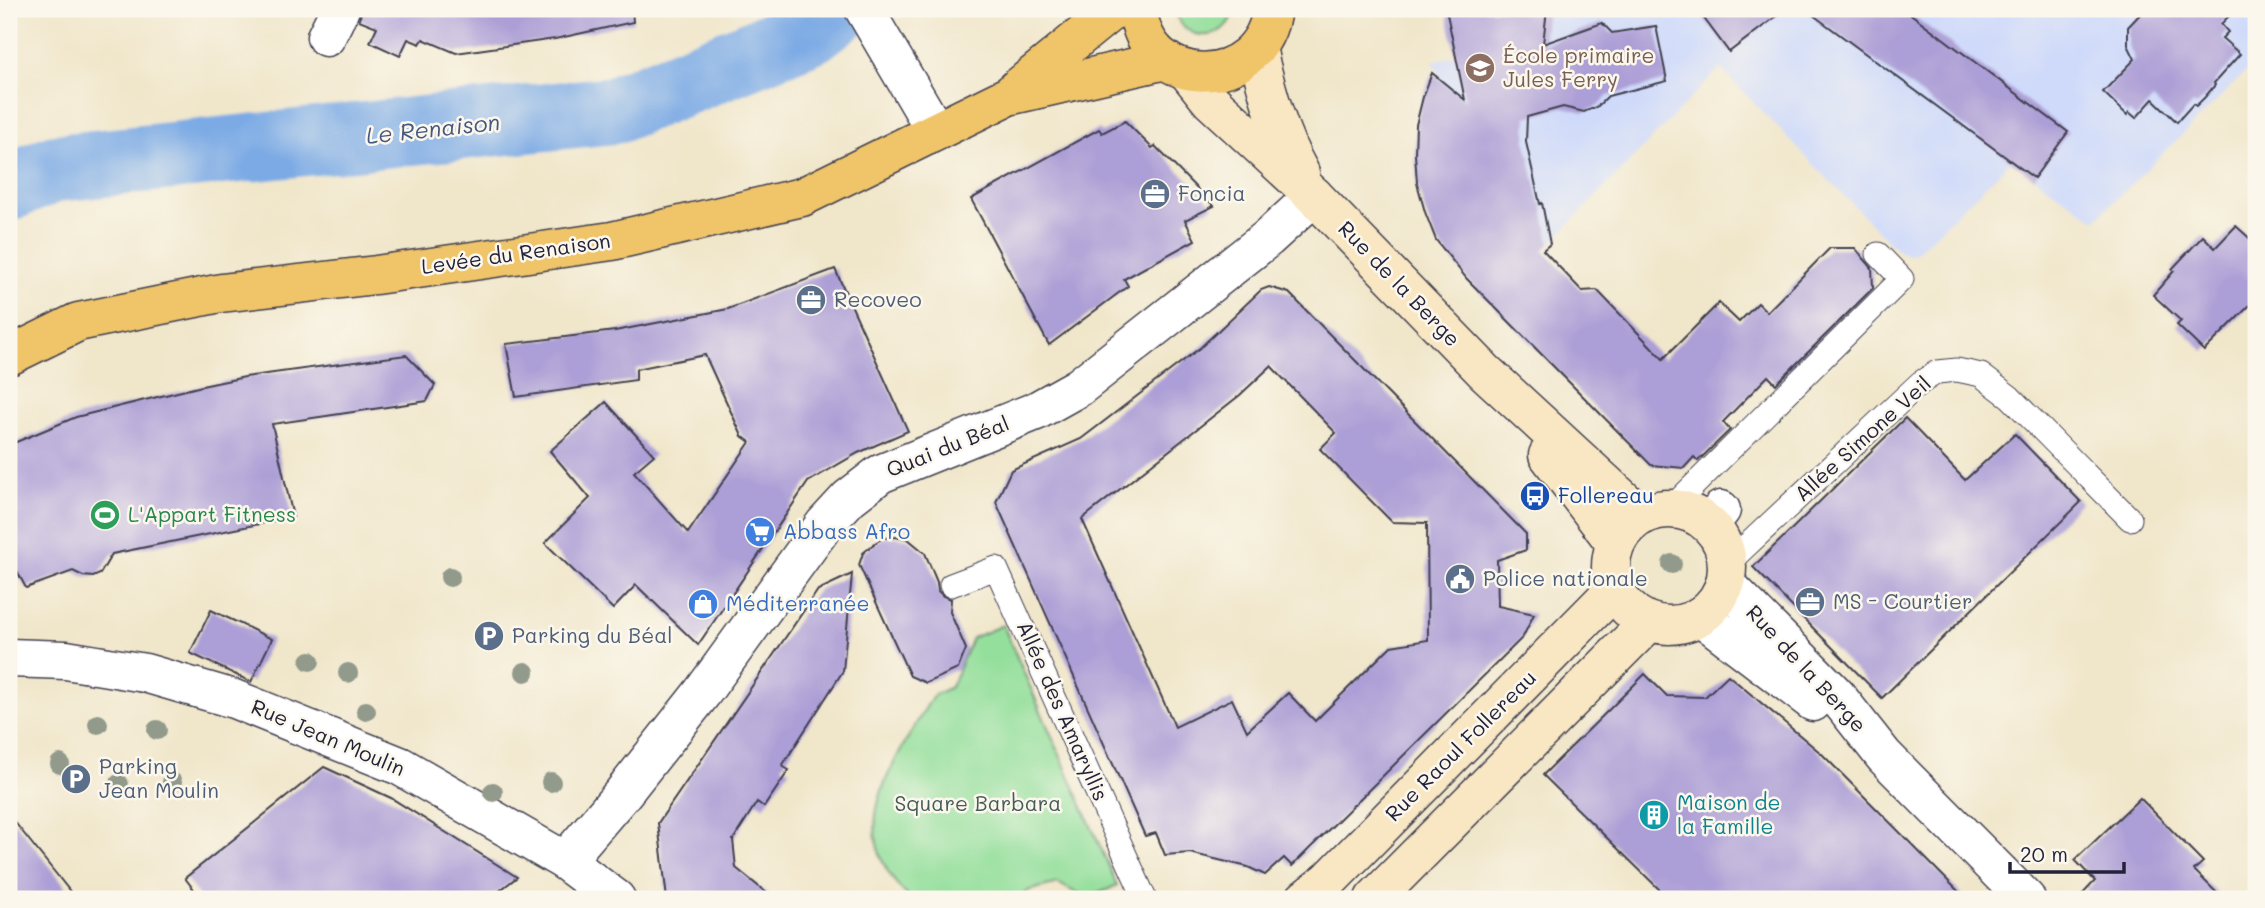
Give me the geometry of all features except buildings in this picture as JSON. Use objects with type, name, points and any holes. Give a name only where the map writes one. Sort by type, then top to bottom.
[{"type":"main road","name":"Levée du Renaison","points":[[9,356],[78,322],[221,293],[376,275],[612,241],[802,197],[1008,96],[1114,9]]},
{"type":"main road","points":[[1138,9],[1139,20],[1153,49],[1176,65]]},
{"type":"main road","points":[[1257,47],[1267,31],[1272,9]]},
{"type":"main road","name":"Levée du Renaison","points":[[1008,96],[1176,65],[1206,73],[1225,69],[1242,60],[1257,47]]},
{"type":"street","points":[[864,9],[935,130]]},
{"type":"street","name":"Rue de la Berge","points":[[1257,47],[1278,130],[1314,196]]},
{"type":"street","name":"Rue de la Berge","points":[[1176,65],[1232,122],[1314,196],[1485,372],[1656,512],[1686,510],[1700,517],[1715,517],[1723,544],[1726,573],[1711,608],[1700,616],[1884,756]]},
{"type":"street","name":"Quai du Béal","points":[[565,861],[695,702],[824,525],[849,498],[880,474],[1036,411],[1079,387],[1268,238],[1314,196]]},
{"type":"street","name":"Rue de la Berge","points":[[1485,372],[1615,543]]},
{"type":"street","points":[[1656,512],[1630,523],[1615,543],[1611,566],[1614,590],[1628,610],[1649,622],[1667,625],[1684,623],[1700,616]]},
{"type":"street","name":"Rue de la Berge","points":[[1726,573],[1835,694],[1884,756],[2026,899]]},
{"type":"street","name":"Rue Raoul Follereau","points":[[1305,899],[1328,881],[1614,590]]},
{"type":"street","points":[[1374,899],[1649,622]]},
{"type":"street","name":"Rue Jean Moulin","points":[[9,658],[66,660],[145,673],[234,699],[400,766],[565,861],[616,899]]},
{"type":"lane","points":[[1656,512],[1902,279],[1878,254]]},
{"type":"lane","name":"Allée Simone Veil","points":[[1726,573],[1920,383],[1937,372],[1957,370],[1981,375],[2010,397],[2130,519]]},
{"type":"lane","name":"Allée des Amaryllis","points":[[951,585],[996,568],[1145,899]]},
{"type":"lane","points":[[1456,750],[1491,783]]},
{"type":"lane","points":[[1416,791],[1451,824]]},
{"type":"shaded area","points":[[1446,9],[2256,9],[2256,62],[2095,220],[2011,161],[1921,248],[1908,254],[1900,252],[1890,243],[1720,68],[1550,244],[1490,301],[1474,276],[1469,282],[1440,244],[1417,178],[1416,130],[1423,97],[1432,73],[1442,80],[1433,61],[1456,56]]},
{"type":"green space","points":[[1175,9],[1234,9],[1223,29],[1204,35],[1186,29]]},
{"type":"green space","name":"Square Barbara","points":[[1003,625],[1117,885],[1093,895],[1074,892],[1058,883],[1027,891],[1020,899],[911,899],[890,875],[878,850],[875,826],[887,777],[934,695],[951,687],[972,638]]},
{"type":"waterway","name":"Le Renaison","points":[[9,187],[56,168],[614,110],[811,30],[838,9]]},
{"type":"place","name":"École primaire Jules Ferry","points":[[1480,68]]},
{"type":"place","name":"Foncia","points":[[1155,194]]},
{"type":"place","name":"Recoveo","points":[[811,300]]},
{"type":"place","name":"Follereau","points":[[1535,496]]},
{"type":"place","name":"L'Appart Fitness","points":[[105,515]]},
{"type":"place","name":"Abbass Afro","points":[[760,532]]},
{"type":"place","name":"Police nationale","points":[[1460,579]]},
{"type":"place","name":"MS - Courtier","points":[[1810,602]]},
{"type":"place","name":"Méditerranée","points":[[703,604]]},
{"type":"place","name":"Parking du Béal","points":[[489,636]]},
{"type":"place","name":"Parking Jean Moulin","points":[[76,779]]},
{"type":"place","name":"Maison de la Famille","points":[[1654,815]]}]
